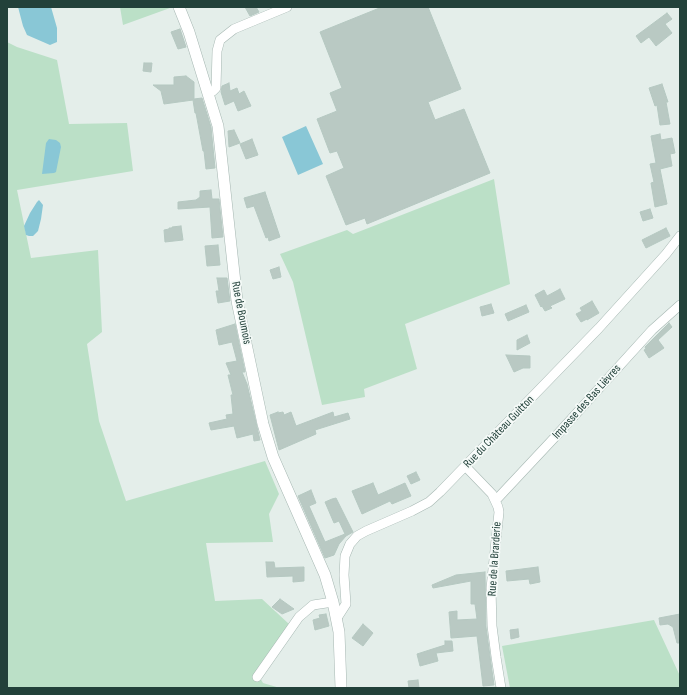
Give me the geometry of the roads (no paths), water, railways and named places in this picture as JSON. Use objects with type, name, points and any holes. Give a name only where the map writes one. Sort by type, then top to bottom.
[{"type":"street","name":"Rue de Boumois","points":[[179,7],[189,32],[209,93],[218,126],[237,301],[264,424],[273,457],[325,575],[336,610],[340,642],[341,688]]},
{"type":"street","points":[[209,93],[216,88],[217,50],[220,40],[234,29],[287,7]]},
{"type":"street","name":"Rue du Château Guitton","points":[[336,610],[346,604],[344,575],[346,556],[350,544],[357,536],[429,502],[599,328],[666,254],[680,236]]},
{"type":"street","name":"Impasse des Bas Lièvres","points":[[496,500],[652,330],[680,305]]},
{"type":"street","points":[[465,466],[496,500]]},
{"type":"street","name":"Rue de la Brarderie","points":[[496,500],[499,512],[491,588],[494,642],[501,688]]},
{"type":"street","points":[[257,677],[299,617],[313,605],[336,610]]},
{"type":"water","points":[[18,7],[51,7],[57,28],[57,42],[50,45],[27,35]]},
{"type":"water","points":[[306,126],[323,164],[298,175],[282,137]]},
{"type":"water","points":[[49,139],[56,140],[60,143],[61,147],[56,172],[42,174],[46,143]]},
{"type":"water","points":[[39,200],[43,205],[38,231],[33,236],[29,236],[26,235],[24,226],[30,213]]}]
